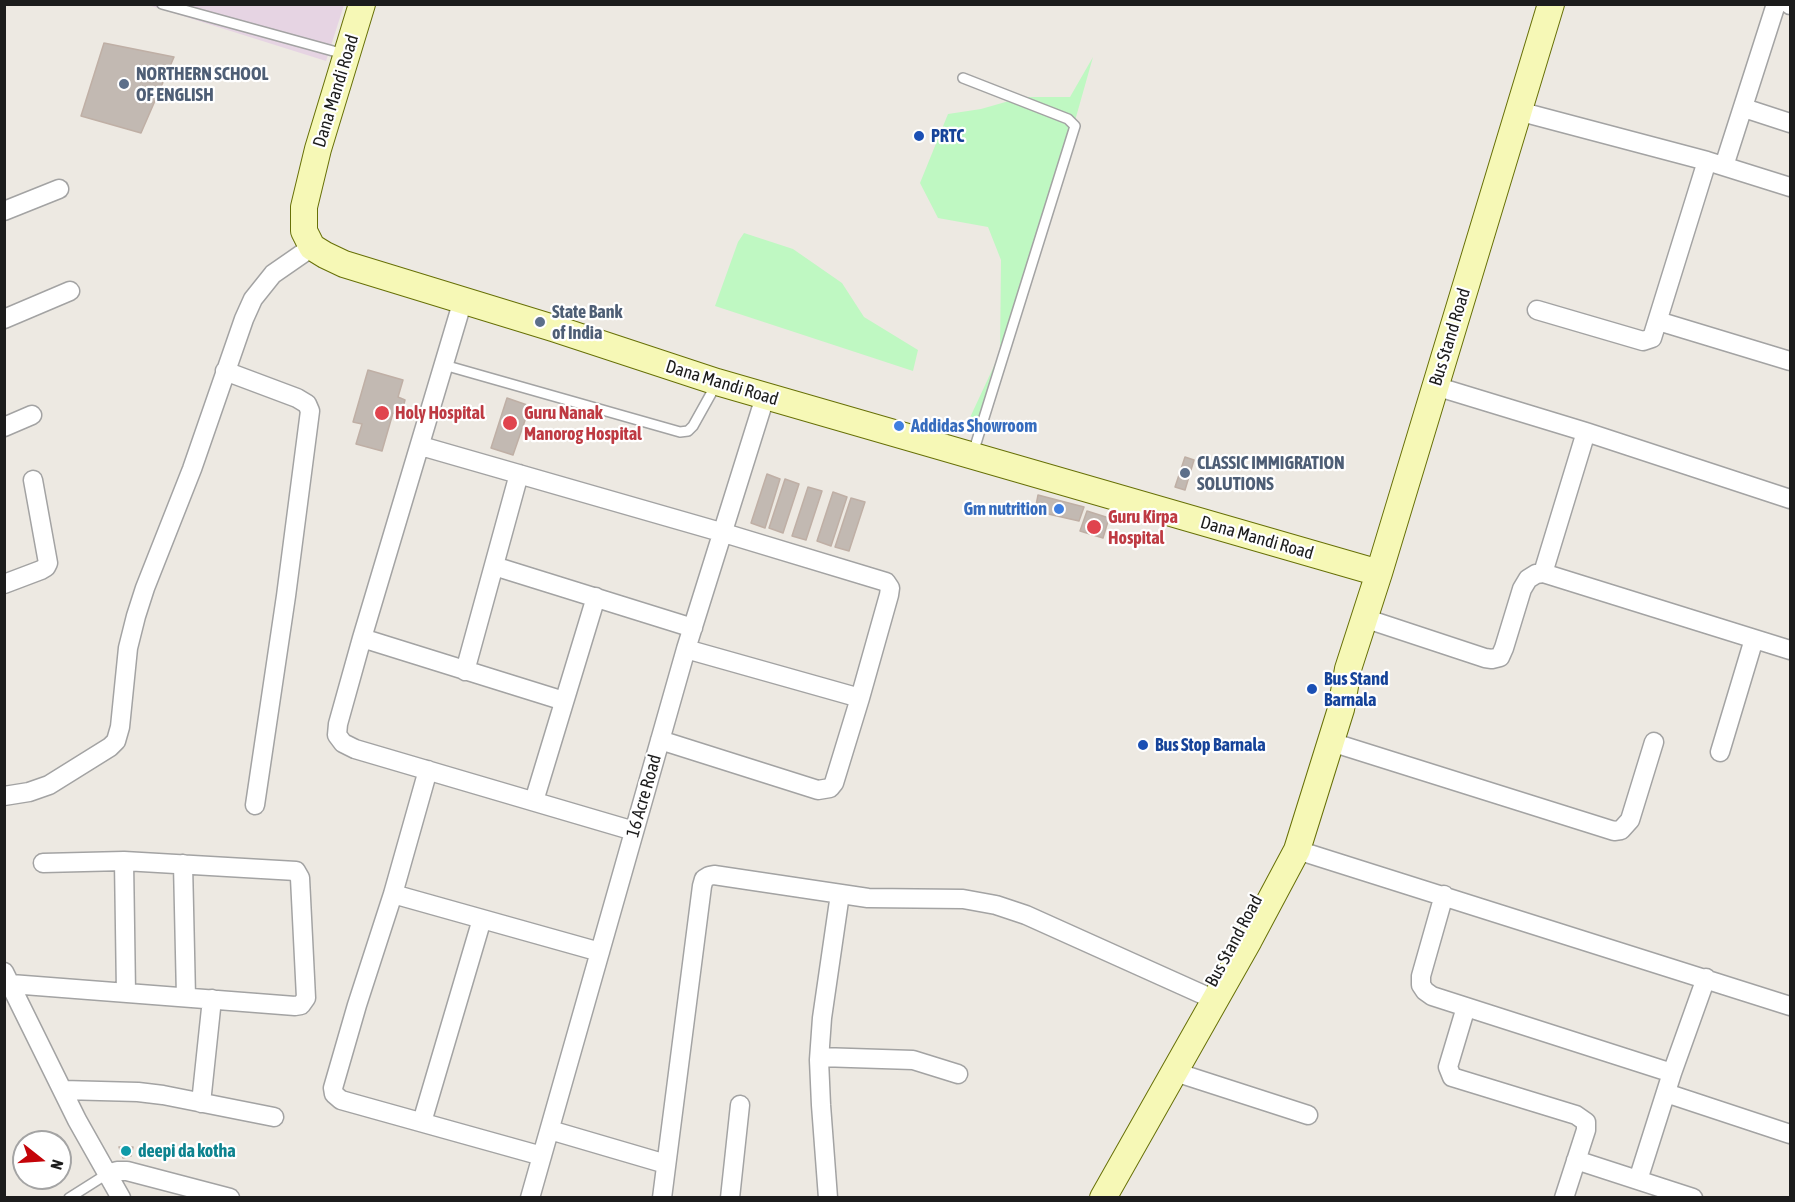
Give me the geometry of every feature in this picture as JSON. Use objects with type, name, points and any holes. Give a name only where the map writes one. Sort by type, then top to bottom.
[{"type":"street","name":"Dana Mandi Road","points":[[362,4],[306,193],[304,231],[312,247],[344,264],[765,397],[1379,573]]},
{"type":"street","name":"Bus Stand Road","points":[[1087,1197],[1282,880],[1297,850],[1341,709],[1348,669],[1551,4]]},
{"type":"street","points":[[1537,310],[1643,341],[1652,338],[1715,163],[1744,108],[1776,4]]},
{"type":"street","points":[[1744,108],[1791,123]]},
{"type":"street","points":[[1518,111],[1715,163],[1791,187]]},
{"type":"street","points":[[4,211],[59,189]]},
{"type":"street","points":[[4,796],[29,792],[49,785],[116,741],[120,727],[128,648],[136,616],[192,470],[244,319],[262,286],[273,274],[312,247]]},
{"type":"street","points":[[4,319],[70,291]]},
{"type":"street","points":[[463,300],[362,638],[337,735],[343,743],[355,748],[634,831]]},
{"type":"street","points":[[1658,321],[1791,361]]},
{"type":"street","points":[[225,371],[297,398],[307,404],[310,411],[288,585],[255,805]]},
{"type":"street","points":[[1435,387],[1586,432],[1791,499]]},
{"type":"street","name":"16 Acre Road","points":[[530,1197],[686,649],[765,397]]},
{"type":"street","points":[[4,427],[32,415]]},
{"type":"street","points":[[1543,573],[1586,432]]},
{"type":"street","points":[[420,446],[886,582],[890,588],[889,595],[860,698],[834,783],[830,788],[824,790],[660,740]]},
{"type":"street","points":[[465,671],[519,474]]},
{"type":"street","points":[[4,584],[41,570],[48,563],[33,480]]},
{"type":"street","points":[[494,566],[693,628]]},
{"type":"street","points":[[1364,618],[1485,658],[1500,657],[1522,589],[1528,579],[1543,573],[1791,650]]},
{"type":"street","points":[[534,801],[596,597]]},
{"type":"street","points":[[362,638],[564,701]]},
{"type":"street","points":[[1720,752],[1754,639]]},
{"type":"street","points":[[686,649],[860,698]]},
{"type":"street","name":"Bus Stand Road","points":[[1103,1197],[1175,1072],[1274,865],[1286,837],[1327,708],[1348,669]]},
{"type":"street","points":[[1331,742],[1614,831],[1627,826],[1630,820],[1654,742]]},
{"type":"street","points":[[428,770],[393,894],[357,1005],[333,1088],[334,1094],[341,1100],[542,1156]]},
{"type":"street","points":[[1297,850],[1791,1006]]},
{"type":"street","points":[[124,861],[126,993]]},
{"type":"street","points":[[8,978],[126,993],[295,1006],[304,1002],[306,993],[300,878],[296,871],[124,861],[44,863]]},
{"type":"street","points":[[183,864],[186,997]]},
{"type":"street","points":[[662,1197],[704,879],[709,876],[878,899],[963,899],[996,905],[1026,915],[1210,997]]},
{"type":"street","points":[[393,894],[600,952]]},
{"type":"street","points":[[828,1197],[820,1057],[822,1018],[840,894]]},
{"type":"street","points":[[1444,895],[1421,976],[1421,985],[1425,992],[1672,1073]]},
{"type":"street","points":[[422,1122],[482,919]]},
{"type":"street","points":[[8,978],[63,1090],[121,1197]]},
{"type":"street","points":[[1638,1180],[1672,1073],[1706,978]]},
{"type":"street","points":[[201,1103],[212,999]]},
{"type":"street","points":[[1466,1007],[1448,1067],[1452,1077],[1583,1118],[1587,1126],[1564,1197]]},
{"type":"street","points":[[820,1057],[913,1060],[958,1074]]},
{"type":"street","points":[[1175,1072],[1308,1115]]},
{"type":"street","points":[[63,1090],[138,1092],[274,1117]]},
{"type":"street","points":[[1666,1093],[1791,1134]]},
{"type":"street","points":[[730,1197],[740,1105]]},
{"type":"street","points":[[550,1131],[666,1164]]},
{"type":"street","points":[[1576,1160],[1693,1197]]},
{"type":"street","points":[[107,1174],[127,1171],[230,1197]]},
{"type":"lane","points":[[162,4],[347,54]]},
{"type":"lane","points":[[963,78],[1068,119],[1075,126],[972,456]]},
{"type":"lane","points":[[444,365],[680,432],[688,431],[693,426],[717,382]]},
{"type":"lane","points":[[69,1197],[107,1174]]},
{"type":"shaded area","points":[[148,5],[344,5],[326,61]]},
{"type":"green space","points":[[1093,57],[1026,294],[984,428],[967,424],[1000,353],[1001,260],[988,227],[938,218],[920,183],[948,114],[981,109],[1023,97],[1070,97]]},
{"type":"green space","points":[[744,233],[793,249],[842,283],[864,317],[918,350],[913,371],[715,306],[738,242]]},
{"type":"building","points":[[104,43],[174,57],[141,133],[81,116]]},
{"type":"building","points":[[368,370],[403,380],[398,397],[405,400],[401,415],[393,413],[382,451],[356,444],[362,424],[353,422]]},
{"type":"building","points":[[507,398],[530,406],[513,455],[491,448]]},
{"type":"building","name":"CLASSIC IMMIGRATION SOLUTIONS","points":[[1185,457],[1194,460],[1185,490],[1175,487]]},
{"type":"building","points":[[767,474],[780,479],[765,528],[751,523]]},
{"type":"building","points":[[785,479],[799,484],[783,533],[769,528]]},
{"type":"building","points":[[808,487],[822,491],[806,540],[792,536]]},
{"type":"building","points":[[833,492],[847,497],[831,546],[817,541]]},
{"type":"building","name":"Gm nutrition","points":[[1038,495],[1084,507],[1079,521],[1035,511]]},
{"type":"building","points":[[851,498],[865,502],[849,551],[835,547]]},
{"type":"building","points":[[1087,511],[1109,518],[1103,538],[1080,531]]},
{"type":"building","name":"deepi da kotha","points":[[119,1147],[133,1147],[131,1156],[123,1158]]},
{"type":"place","name":"NORTHERN SCHOOL OF ENGLISH","points":[[124,84]]},
{"type":"place","name":"PRTC","points":[[919,136]]},
{"type":"place","name":"State Bank of India","points":[[540,322]]},
{"type":"place","name":"Holy Hospital","points":[[382,413]]},
{"type":"place","name":"Guru Nanak Manorog Hospital","points":[[510,423]]},
{"type":"place","name":"Addidas Showroom","points":[[899,426]]},
{"type":"place","name":"CLASSIC IMMIGRATION SOLUTIONS","points":[[1185,473]]},
{"type":"place","name":"Gm nutrition","points":[[1059,509]]},
{"type":"place","name":"Guru Kirpa Hospital","points":[[1094,527]]},
{"type":"place","name":"Bus Stand Barnala","points":[[1312,689]]},
{"type":"place","name":"Bus Stop Barnala","points":[[1143,745]]},
{"type":"place","name":"deepi da kotha","points":[[126,1151]]}]
